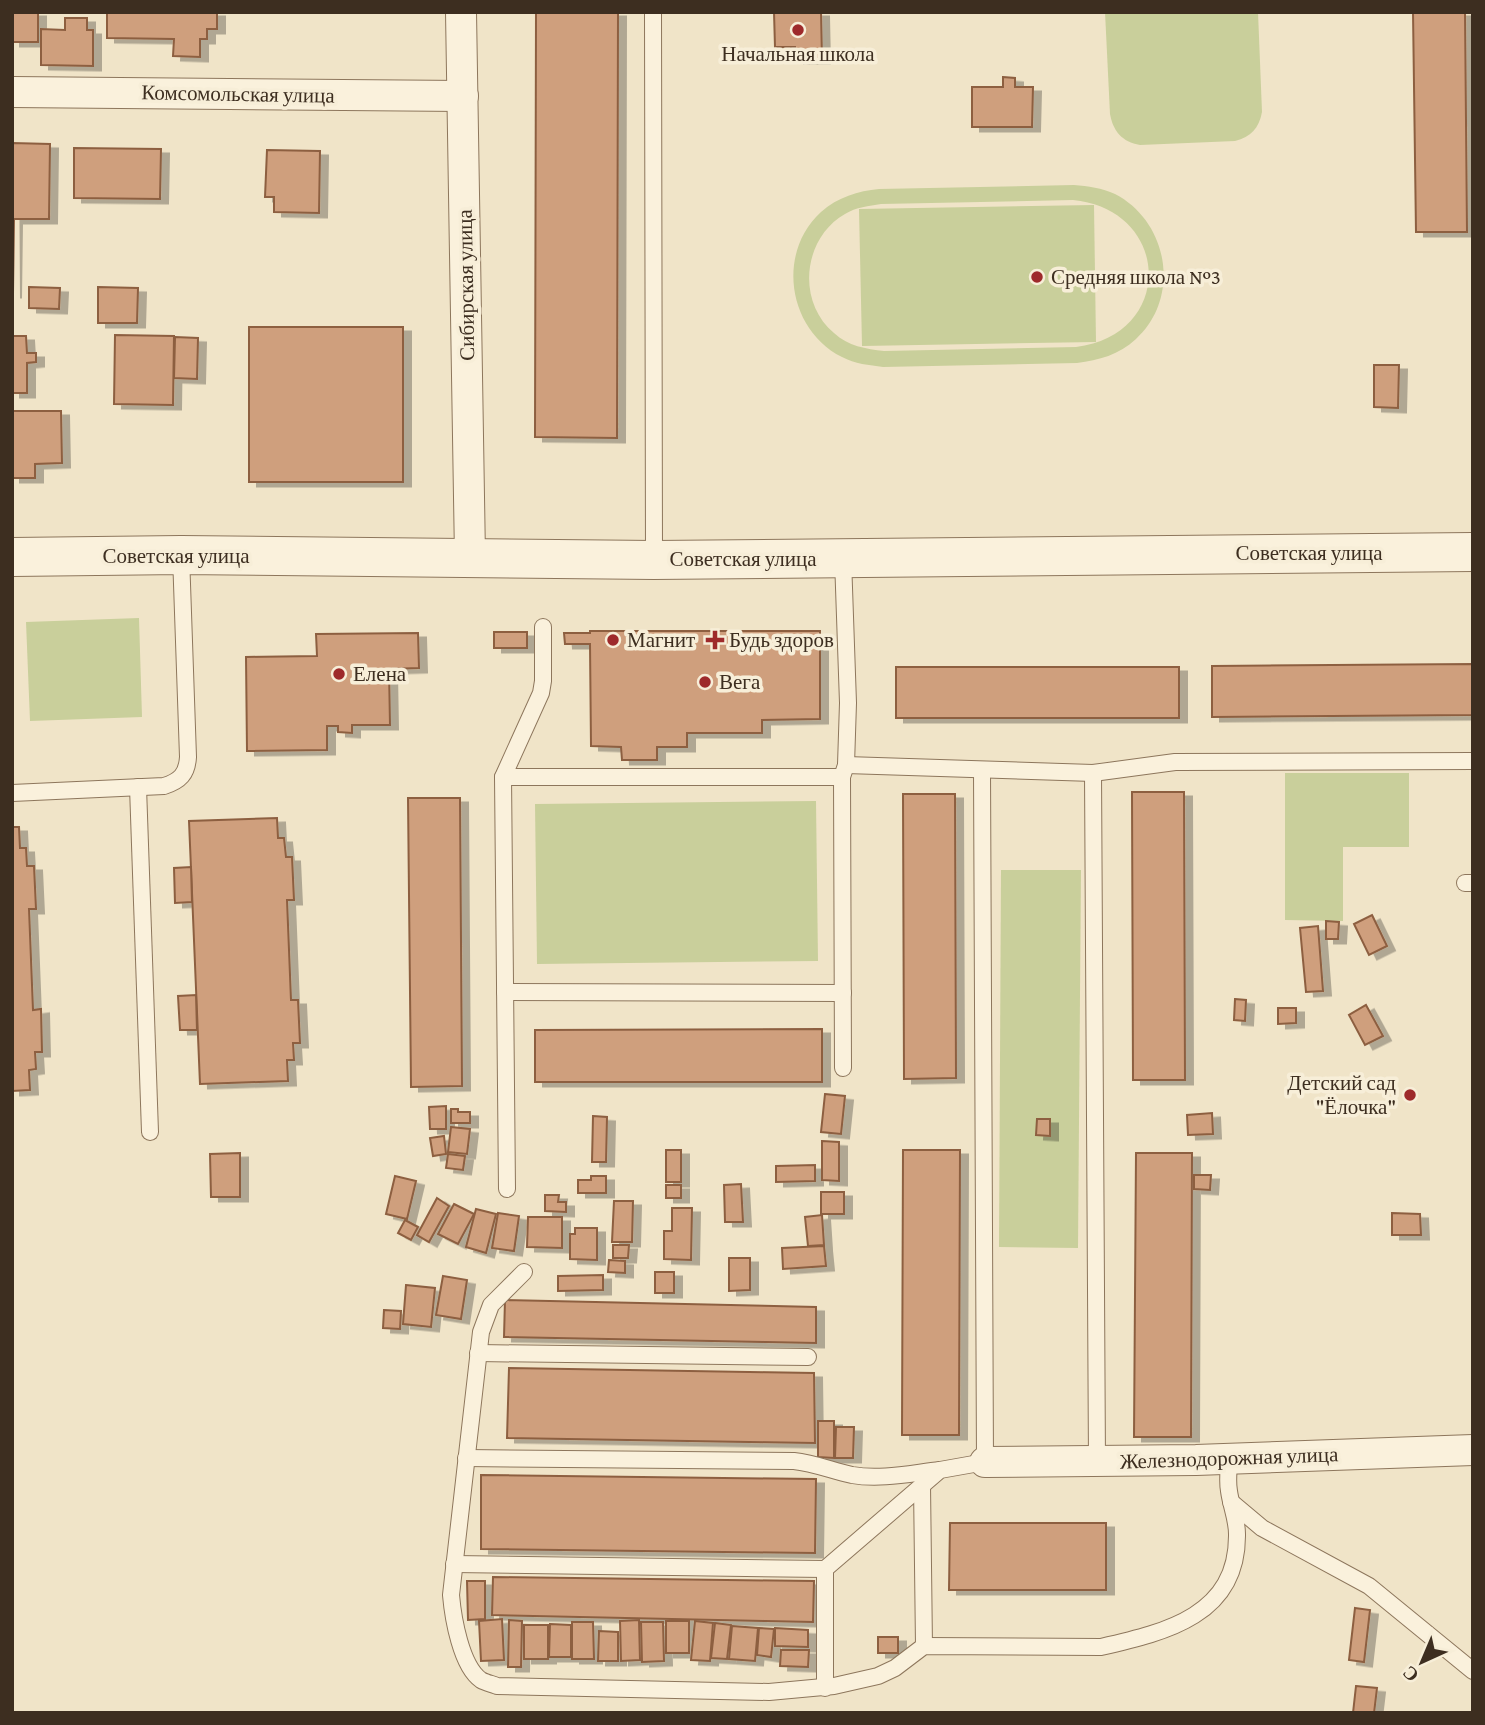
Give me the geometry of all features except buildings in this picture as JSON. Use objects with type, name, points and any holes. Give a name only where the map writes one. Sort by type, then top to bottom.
[{"type":"street","name":"Сибирская улица","points":[[461,12],[470,557]]},
{"type":"street","name":"Комсомольская улица","points":[[12,92],[463,96]]},
{"type":"street","name":"Советская улица","points":[[12,557],[470,557],[543,565],[654,560],[1473,552]]},
{"type":"street","name":"Железнодорожная улица","points":[[985,1462],[1229,1459],[1473,1450]]},
{"type":"lane","points":[[653,12],[654,560]]},
{"type":"lane","points":[[12,793],[164,786],[183,776],[187,766],[181,555]]},
{"type":"lane","points":[[843,559],[848,703],[844,771],[843,1068]]},
{"type":"lane","points":[[507,1189],[503,777],[541,693],[543,627]]},
{"type":"lane","points":[[503,777],[982,770],[1093,773],[1175,762],[1473,761]]},
{"type":"lane","points":[[466,1458],[794,1461],[875,1477],[985,1462],[982,770]]},
{"type":"lane","points":[[1093,773],[1097,1462]]},
{"type":"lane","points":[[138,787],[150,1132]]},
{"type":"lane","points":[[505,992],[843,993]]},
{"type":"lane","points":[[524,1272],[491,1305],[481,1332],[451,1595],[452,1613],[466,1660],[480,1679],[497,1686],[769,1692],[825,1688],[878,1676],[924,1646],[1101,1647],[1130,1641],[1206,1609],[1230,1578],[1237,1533],[1228,1488],[1229,1459]]},
{"type":"lane","points":[[478,1353],[808,1357]]},
{"type":"lane","points":[[454,1564],[825,1569],[940,1470]]},
{"type":"lane","points":[[922,1485],[924,1646]]},
{"type":"lane","points":[[1231,1502],[1262,1528],[1369,1586],[1473,1671]]},
{"type":"lane","points":[[825,1569],[825,1688]]},
{"type":"green space","points":[[1105,12],[1258,12],[1262,112],[1253,131],[1235,141],[1140,145],[1123,138],[1113,126],[1110,114]]},
{"type":"green space","points":[[1074,185],[1115,194],[1133,207],[1147,223],[1157,241],[1163,262],[1159,303],[1150,322],[1129,345],[1108,356],[1085,362],[883,367],[842,357],[824,345],[810,329],[800,310],[794,290],[798,248],[807,229],[821,212],[834,202],[863,191]],"holes":[[[1073,200],[1106,209],[1129,226],[1144,248],[1149,273],[1145,298],[1131,320],[1108,338],[1076,347],[884,351],[858,346],[839,337],[822,320],[814,304],[809,270],[820,238],[831,225],[858,208],[881,204]]]},
{"type":"green space","points":[[1094,205],[1096,342],[862,346],[859,209]]},
{"type":"green space","points":[[139,618],[142,717],[30,721],[26,622]]},
{"type":"green space","points":[[1285,773],[1409,773],[1409,847],[1343,847],[1343,921],[1285,920]]},
{"type":"green space","points":[[816,801],[818,961],[537,964],[535,804]]},
{"type":"green space","points":[[1001,870],[1081,870],[1078,1248],[999,1247]]},
{"type":"place","name":"Начальная школа","points":[[798,30]]},
{"type":"place","name":"Средняя школа №3","points":[[1037,277]]},
{"type":"place","name":"Магнит","points":[[613,640]]},
{"type":"place","name":"Будь здоров","points":[[715,640]]},
{"type":"place","name":"Елена","points":[[339,674]]},
{"type":"place","name":"Вега","points":[[705,682]]},
{"type":"place","name":"Детский сад \"Ёлочка\"","points":[[1410,1095]]}]
